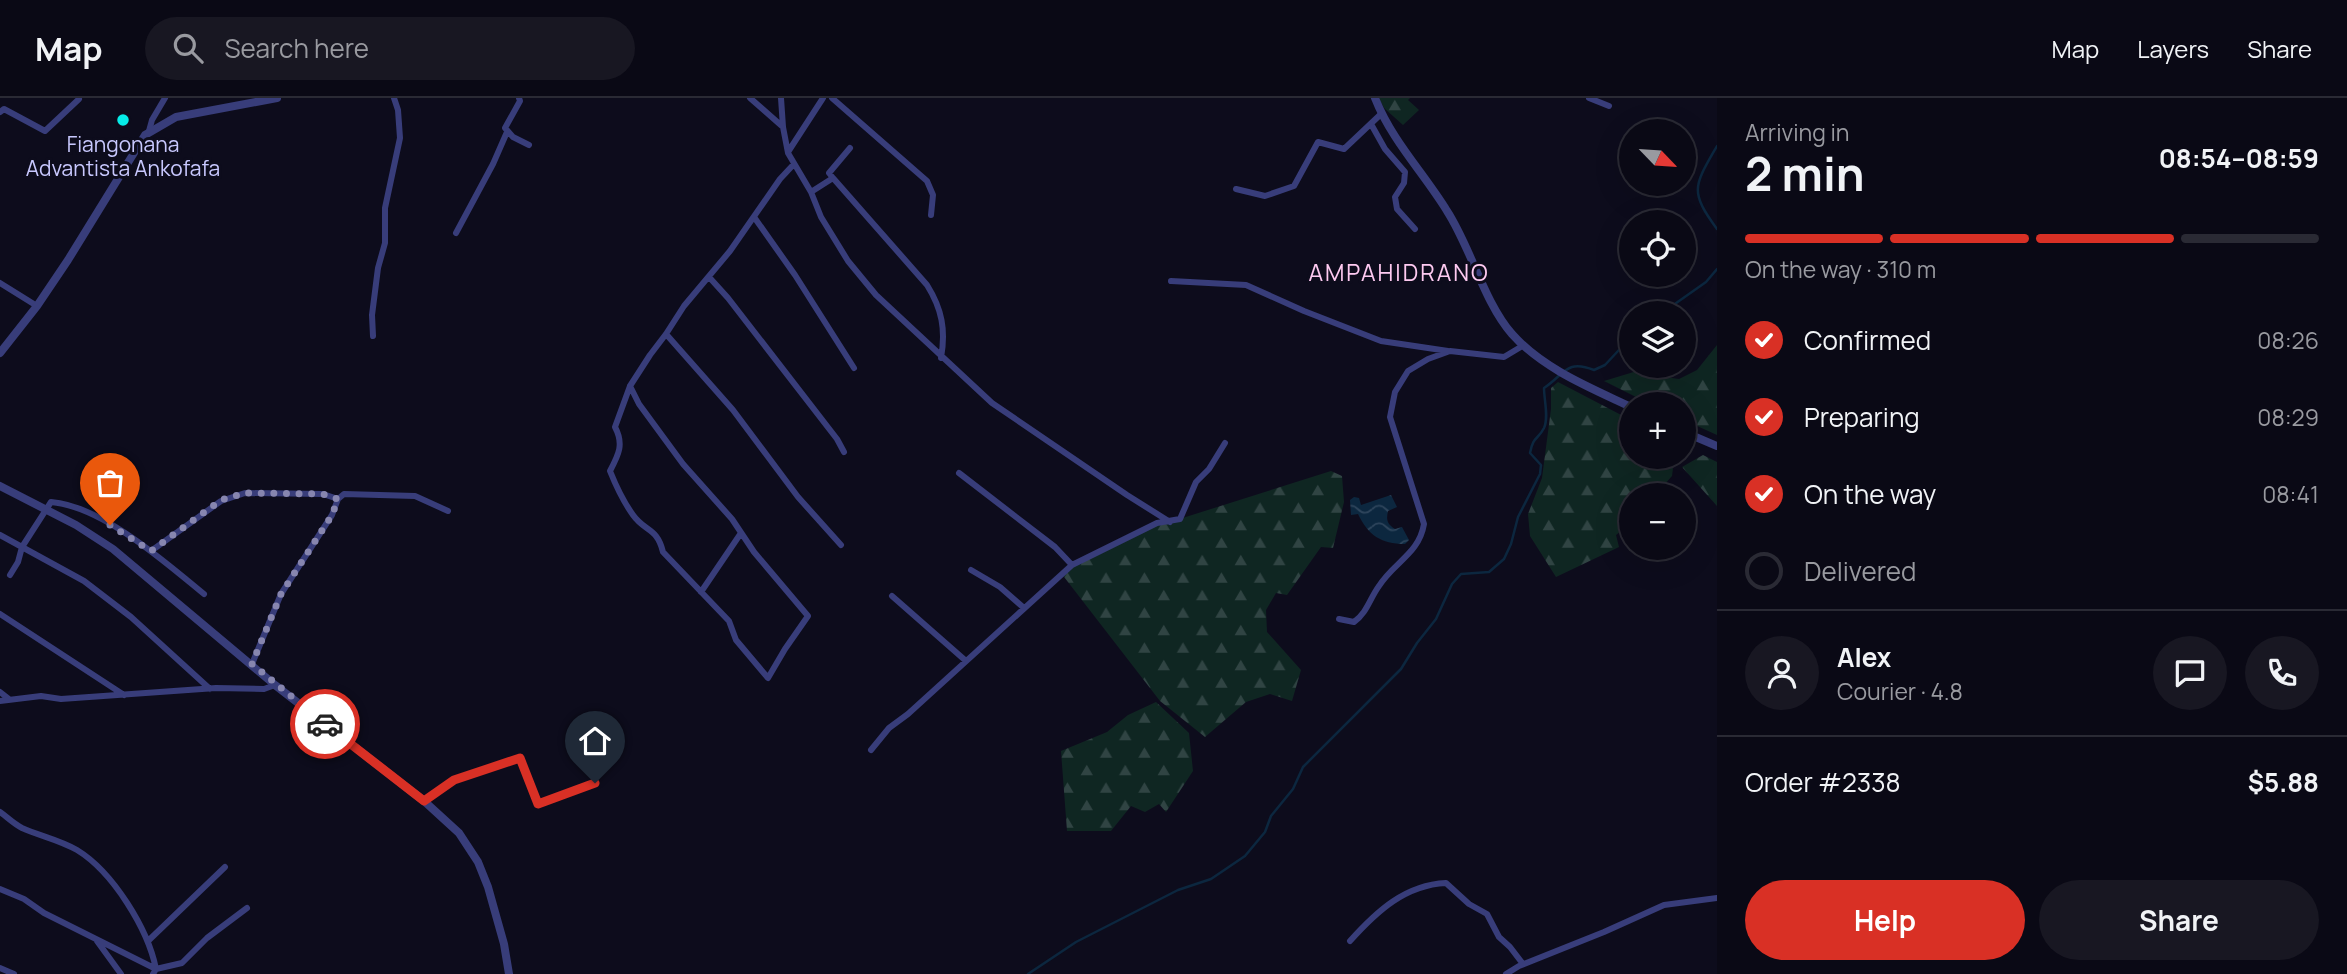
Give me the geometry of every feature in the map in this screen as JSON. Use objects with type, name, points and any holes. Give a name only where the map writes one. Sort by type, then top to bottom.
[{"type":"street","points":[[0,353],[37,306],[149,131],[165,98]]},
{"type":"street","points":[[149,131],[176,117],[276,98]]},
{"type":"street","points":[[373,336],[372,315],[378,268],[385,243],[385,208],[400,138],[398,110],[394,98]]},
{"type":"street","points":[[750,98],[783,127]]},
{"type":"street","points":[[781,98],[788,153],[811,192],[821,217],[848,261],[876,295],[992,403],[1170,522]]},
{"type":"street","points":[[788,153],[822,98]]},
{"type":"street","points":[[832,98],[927,181],[933,195],[931,215]]},
{"type":"street","points":[[1375,98],[1391,133],[1457,225],[1500,316],[1513,334],[1566,375],[1619,401]]},
{"type":"street","points":[[1589,98],[1609,106]]},
{"type":"street","points":[[0,112],[4,109],[45,131],[79,99]]},
{"type":"street","points":[[456,233],[493,164],[507,132],[505,128],[521,99]]},
{"type":"street","points":[[1236,189],[1265,196],[1294,186],[1318,142],[1344,149],[1381,114]]},
{"type":"street","points":[[1371,124],[1385,149],[1405,172],[1404,183],[1395,197],[1397,209],[1415,229]]},
{"type":"street","points":[[507,132],[529,145]]},
{"type":"street","points":[[850,148],[829,173],[927,285],[939,304],[943,322],[941,358]]},
{"type":"street","points":[[629,386],[683,464],[732,520],[754,552],[808,616],[768,678],[736,640],[729,621],[663,552],[660,538],[635,518],[610,471],[621,439],[615,427],[629,386],[684,306],[794,164]]},
{"type":"street","points":[[811,192],[833,178]]},
{"type":"street","points":[[754,217],[795,275],[854,368]]},
{"type":"street","points":[[709,277],[837,439],[844,452]]},
{"type":"street","points":[[1171,281],[1245,285],[1381,341],[1504,357],[1524,345]]},
{"type":"street","points":[[0,283],[37,306]]},
{"type":"street","points":[[666,334],[733,410],[798,497],[841,545]]},
{"type":"street","points":[[1339,619],[1354,622],[1362,617],[1380,583],[1412,553],[1422,538],[1424,524],[1390,417],[1395,392],[1408,372],[1428,359],[1450,351]]},
{"type":"street","points":[[1696,437],[1717,446]]},
{"type":"street","points":[[871,750],[889,729],[1072,565],[1157,523],[1181,519],[1196,482],[1209,469],[1225,443]]},
{"type":"street","points":[[959,473],[1055,547],[1072,565]]},
{"type":"street","points":[[0,486],[46,509],[113,549],[275,685],[424,801],[459,833],[478,862],[488,887],[504,944],[509,974]]},
{"type":"street","points":[[151,551],[221,500],[237,495],[323,494],[338,499]]},
{"type":"street","points":[[252,664],[281,594],[332,515],[338,499],[344,494],[415,496],[447,511]]},
{"type":"street","points":[[10,575],[18,562],[22,547],[46,509],[51,502],[58,502],[90,512],[151,551],[204,594]]},
{"type":"street","points":[[701,592],[741,533]]},
{"type":"street","points":[[0,535],[84,581],[131,617],[210,689]]},
{"type":"street","points":[[971,569],[1000,587],[1024,608]]},
{"type":"street","points":[[892,596],[966,661]]},
{"type":"street","points":[[0,614],[126,696]]},
{"type":"street","points":[[0,701],[41,696],[61,699],[210,689],[264,689],[275,685]]},
{"type":"street","points":[[0,692],[9,699]]},
{"type":"street","points":[[424,801],[454,780],[520,758],[538,804],[595,783]]},
{"type":"street","points":[[0,812],[19,827],[79,851],[100,870],[123,897],[148,942],[154,972]]},
{"type":"street","points":[[148,942],[225,867]]},
{"type":"street","points":[[1350,941],[1398,896],[1434,884],[1446,883],[1469,904],[1486,914],[1499,937],[1522,964]]},
{"type":"street","points":[[0,889],[24,899],[44,913],[154,972],[182,963],[207,938],[247,908]]},
{"type":"street","points":[[1506,974],[1522,964],[1664,905],[1717,898]]},
{"type":"street","points":[[96,939],[121,974]]},
{"type":"street","points":[[0,968],[14,974]]},
{"type":"green space","points":[[1379,98],[1410,98],[1408,100],[1419,110],[1403,125],[1384,108]]},
{"type":"green space","points":[[1717,345],[1717,435],[1696,425],[1696,392],[1626,392],[1604,381],[1619,376],[1696,378],[1697,370]]},
{"type":"green space","points":[[1558,382],[1619,414],[1619,469],[1673,469],[1672,476],[1666,483],[1619,483],[1619,533],[1616,535],[1619,547],[1556,577],[1530,536],[1528,514],[1542,478],[1551,388]]},
{"type":"green space","points":[[1703,455],[1717,462],[1717,506],[1684,469],[1696,469],[1696,459]]},
{"type":"green space","points":[[1331,471],[1342,476],[1344,502],[1333,548],[1321,547],[1287,595],[1276,593],[1266,610],[1267,632],[1301,670],[1292,701],[1270,694],[1246,702],[1205,737],[1160,701],[1061,573],[1157,523],[1170,522]]},
{"type":"green space","points":[[1156,702],[1189,733],[1193,771],[1166,812],[1159,804],[1145,812],[1131,806],[1111,831],[1067,831],[1061,751],[1107,732],[1128,715]]},
{"type":"water","points":[[1391,495],[1397,507],[1388,511],[1388,522],[1395,529],[1402,527],[1409,540],[1405,544],[1376,537],[1366,528],[1358,514],[1351,515],[1350,500],[1354,497],[1359,498],[1361,505]]},
{"type":"waterway","points":[[1717,146],[1703,170],[1698,188],[1702,206],[1717,229]]},
{"type":"waterway","points":[[1679,301],[1706,282],[1717,269]]},
{"type":"waterway","points":[[1028,974],[1076,942],[1178,890],[1211,879],[1245,856],[1265,832],[1271,816],[1293,789],[1303,767],[1401,669],[1436,619],[1452,584],[1461,574],[1489,572],[1504,559],[1518,517],[1540,474],[1541,465],[1530,453],[1545,424],[1544,388],[1571,367],[1594,370],[1605,365],[1619,350]]},
{"type":"way so far","points":[[110,525],[151,551],[229,497],[245,493],[286,493],[323,494],[338,499],[332,515],[281,594],[252,664],[325,724]]},
{"type":"place","name":"Fiangonana Advantista Ankofafa","points":[[123,120]]},
{"type":"district","name":"AMPAHIDRANO","points":[[1399,272]]},
{"type":"route","points":[[325,724],[424,801],[454,780],[520,758],[538,804],[595,783]]}]
